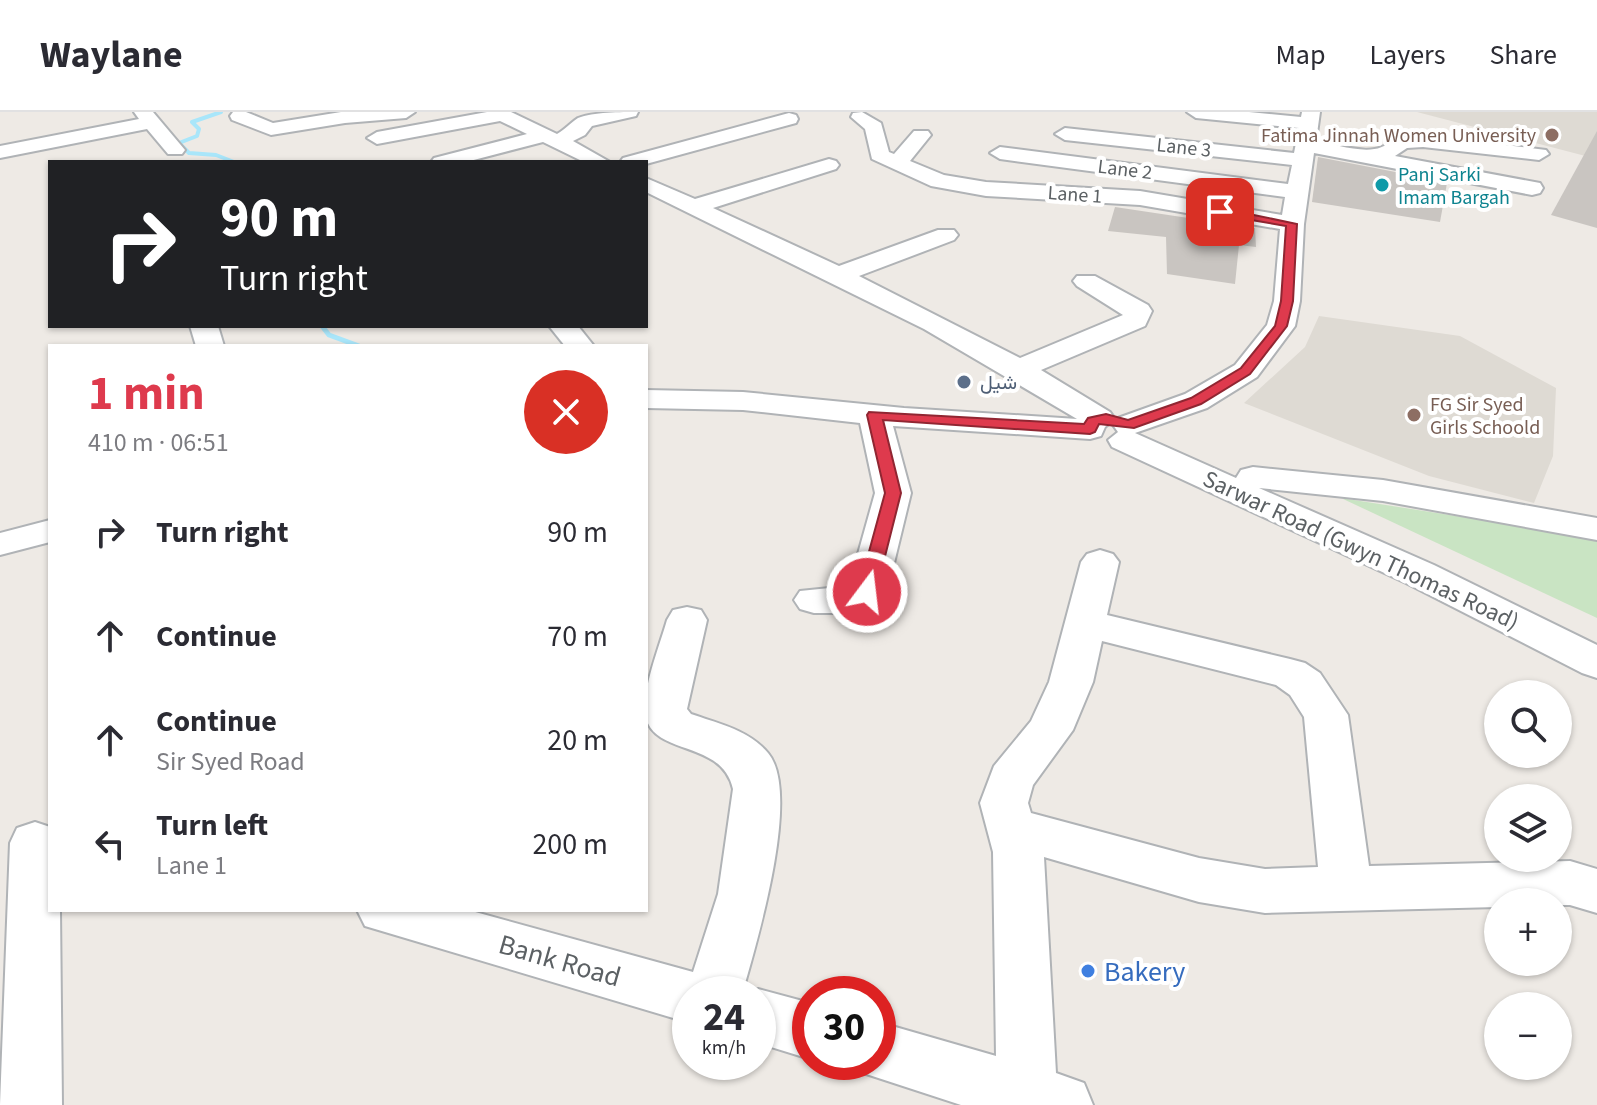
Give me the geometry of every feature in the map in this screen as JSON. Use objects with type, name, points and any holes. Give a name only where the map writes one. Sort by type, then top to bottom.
[{"type":"street","points":[[239,116],[271,129],[345,117],[406,112]]},
{"type":"street","points":[[456,160],[552,147],[578,131],[585,122],[629,112]]},
{"type":"street","points":[[1196,112],[1308,135],[1399,164],[1532,188]]},
{"type":"street","points":[[356,142],[500,114],[552,147],[592,158]]},
{"type":"street","points":[[0,152],[148,117],[175,150]]},
{"type":"street","points":[[860,117],[874,127],[879,155],[897,163],[921,135]]},
{"type":"street","points":[[637,160],[789,119]]},
{"type":"street","name":"Lane 3","points":[[1065,134],[1308,135]]},
{"type":"street","points":[[648,399],[743,401],[874,415],[1115,429],[1196,401],[1246,371],[1281,326],[1287,301],[1292,224],[1308,135]]},
{"type":"street","points":[[1369,155],[1390,152],[1397,148],[1398,143],[1409,141],[1539,154]]},
{"type":"street","name":"Lane 2","points":[[1000,153],[1298,192]]},
{"type":"street","name":"Lane 1","points":[[897,163],[939,181],[986,189],[1140,198],[1292,224]]},
{"type":"street","points":[[692,207],[829,165]]},
{"type":"street","name":"Sarwar Road (Gwyn Thomas Road)","points":[[648,185],[1018,369],[1115,429],[1597,663]]},
{"type":"street","points":[[835,276],[946,235]]},
{"type":"street","points":[[1018,369],[1135,320],[1138,311],[1086,281]]},
{"type":"street","points":[[565,328],[578,344]]},
{"type":"street","points":[[814,600],[856,600],[867,592],[893,493],[874,415]]},
{"type":"street","name":"Sarwar Road (Gwyn Thomas Road)","points":[[1115,429],[1195,452],[1253,477],[1504,590],[1597,638]]},
{"type":"street","points":[[1253,477],[1380,489],[1597,529]]},
{"type":"street","points":[[0,544],[48,532]]},
{"type":"street","points":[[896,1056],[1044,1100],[1018,852],[1004,803],[1011,779],[1050,730],[1071,682],[1100,562]]},
{"type":"street","points":[[687,620],[664,711],[675,726],[720,741],[751,765],[757,789],[744,894],[719,976]]},
{"type":"street","points":[[1085,623],[1290,674],[1305,684],[1326,715],[1346,890]]},
{"type":"street","points":[[1011,828],[1199,880],[1265,891],[1570,883],[1597,891]]},
{"type":"street","points":[[28,844],[31,1105]]},
{"type":"street","name":"Bank Road","points":[[391,912],[672,992]]},
{"type":"shaded area","name":"Fatima Jinnah Women University","points":[[1417,112],[1597,112],[1597,159]]},
{"type":"shaded area","name":"FG Sir Syed Girls Schoold","points":[[1319,316],[1460,336],[1556,388],[1553,456],[1534,503],[1429,476],[1244,403],[1305,347]]},
{"type":"green space","points":[[1341,498],[1597,538],[1597,618]]},
{"type":"building","points":[[1597,131],[1597,228],[1551,215]]},
{"type":"building","name":"Panj Sarki Imam Bargah","points":[[1318,157],[1447,183],[1440,222],[1312,202]]},
{"type":"building","points":[[1115,207],[1255,228],[1256,247],[1239,245],[1235,284],[1167,274],[1166,237],[1108,231]]},
{"type":"waterway","points":[[221,112],[192,122],[199,129],[197,136],[179,143],[189,153],[216,155],[229,160]]},
{"type":"waterway","points":[[324,328],[329,335],[354,344]]},
{"type":"place","name":"Fatima Jinnah Women University","points":[[1552,135]]},
{"type":"place","name":"Panj Sarki Imam Bargah","points":[[1382,185]]},
{"type":"place","name":"شیل","points":[[964,382]]},
{"type":"place","name":"FG Sir Syed Girls Schoold","points":[[1414,415]]},
{"type":"place","name":"Bakery","points":[[1088,971]]},
{"type":"route","points":[[867,592],[893,493],[874,415],[1090,429],[1093,421],[1106,418],[1129,425],[1196,401],[1246,371],[1281,326],[1287,301],[1292,224],[1220,212]]}]
